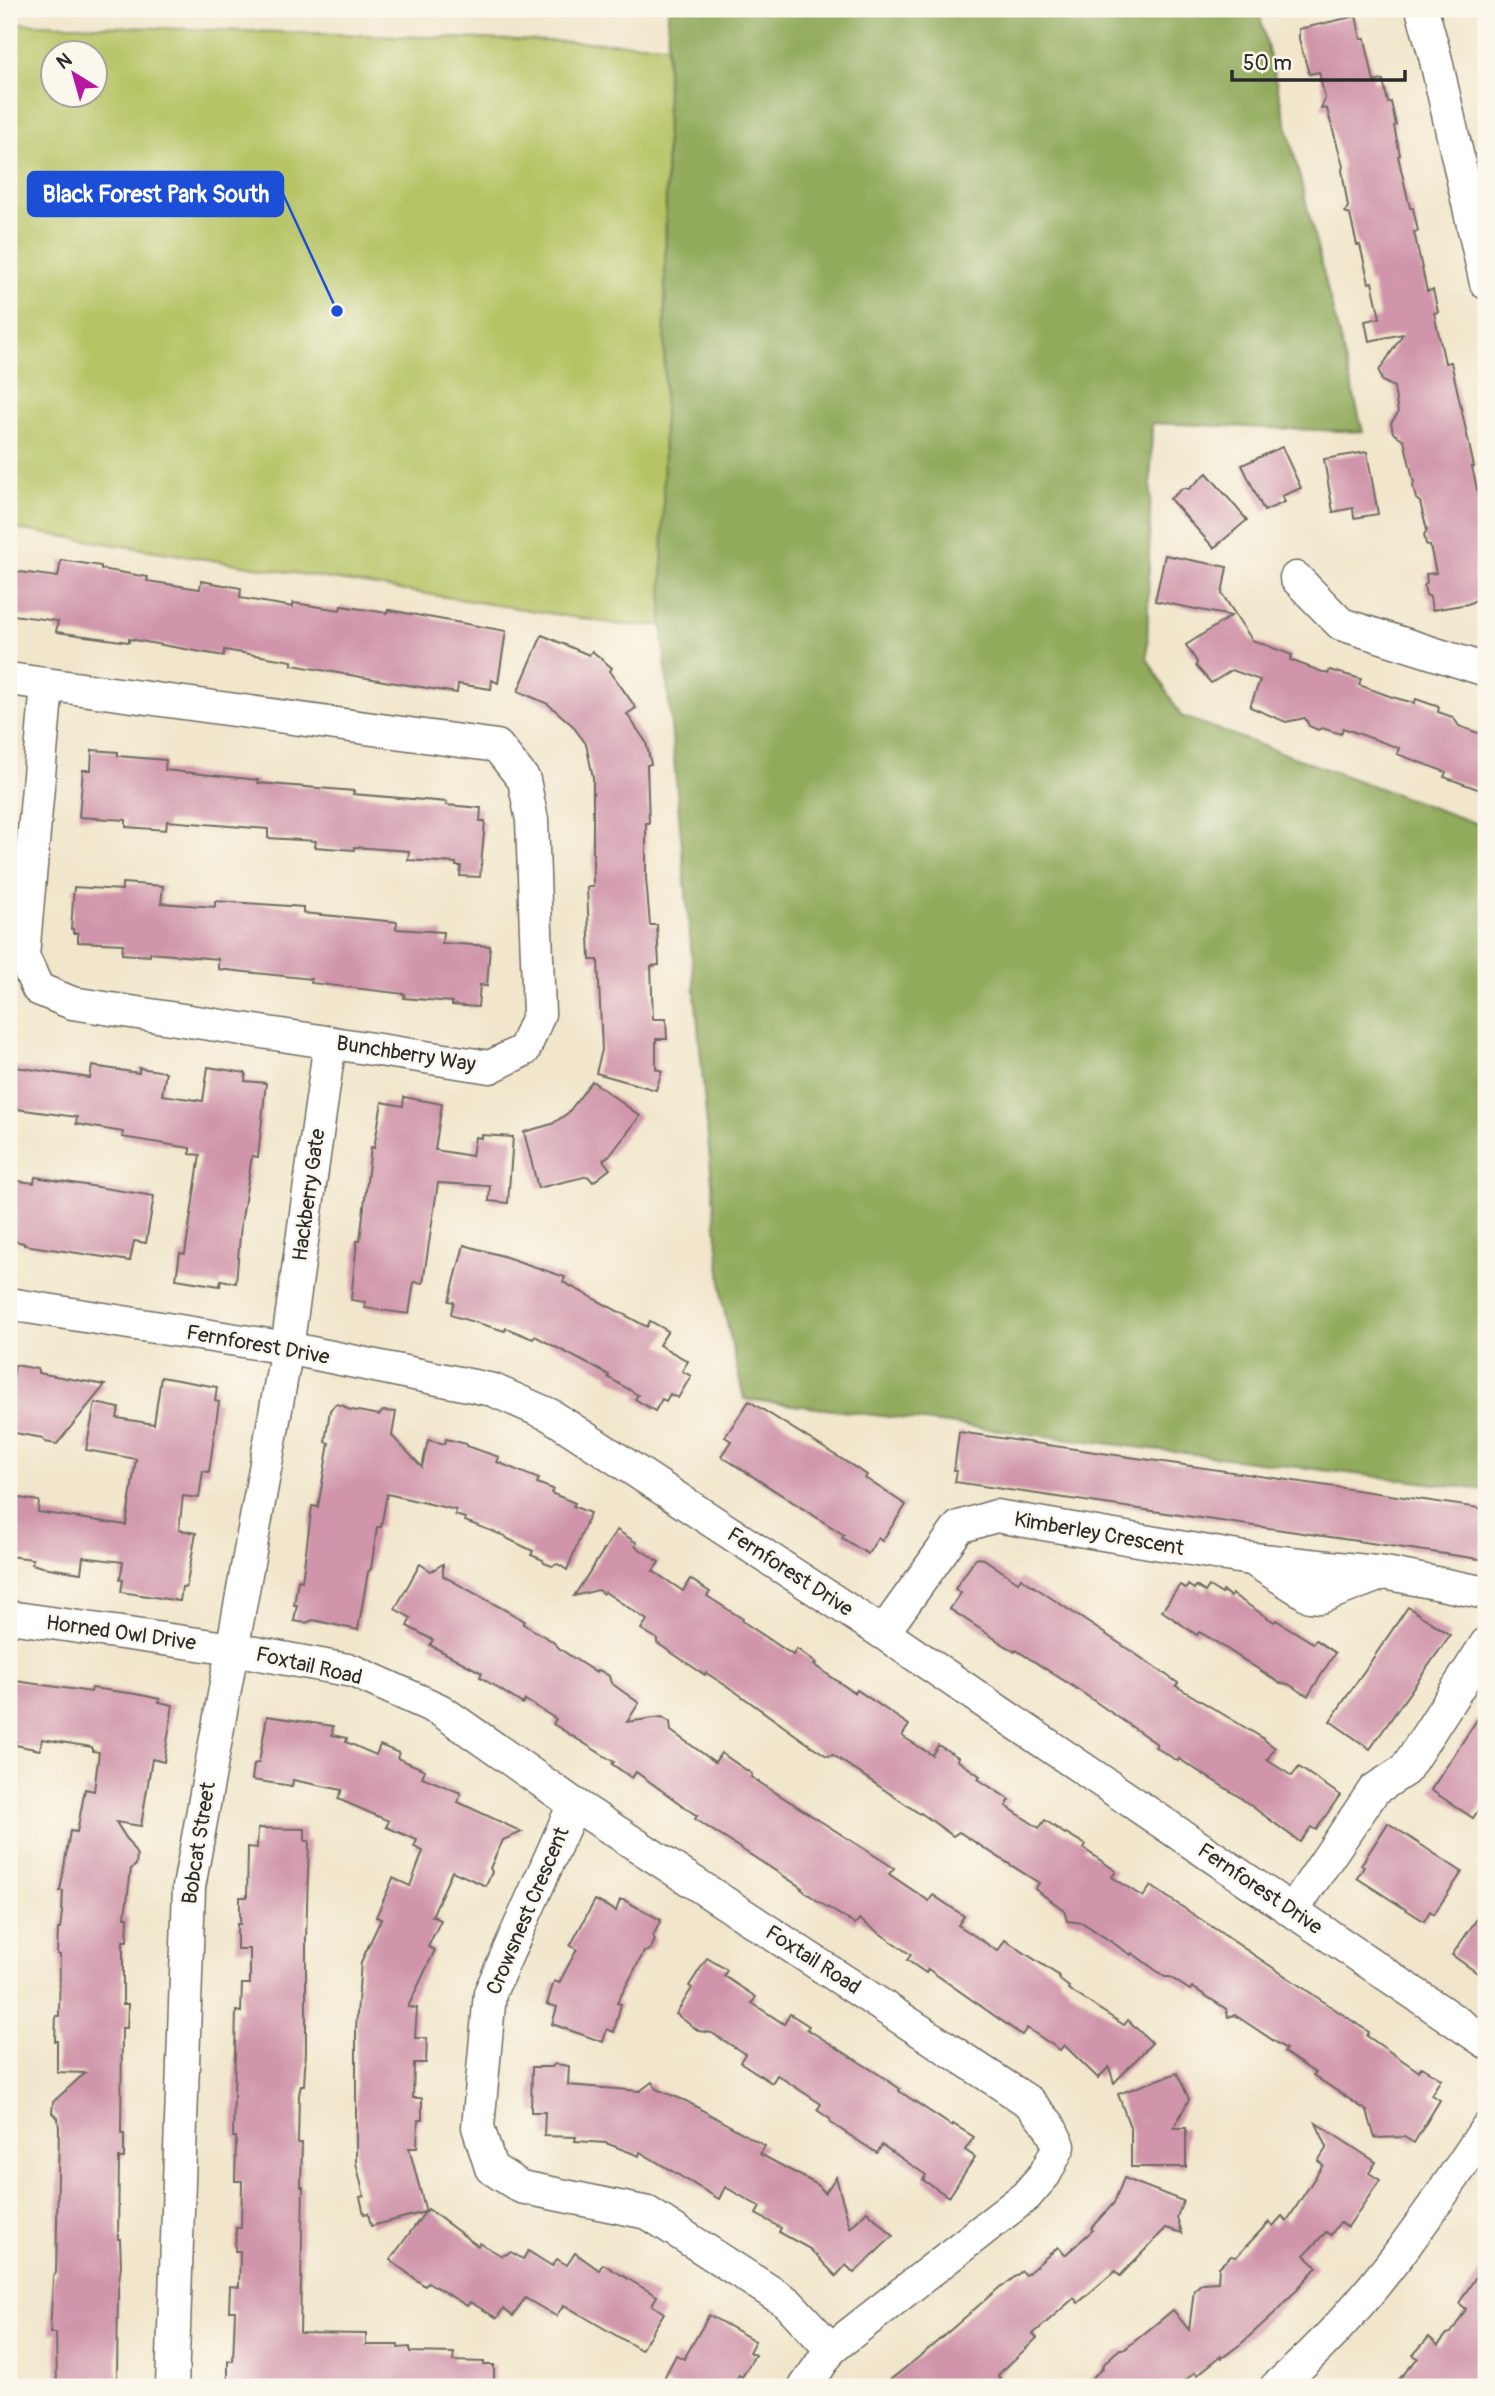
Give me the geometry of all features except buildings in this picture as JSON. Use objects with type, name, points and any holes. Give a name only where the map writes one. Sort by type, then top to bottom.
[{"type":"street","points":[[1422,9],[1486,283]]},
{"type":"street","points":[[1296,578],[1341,624],[1486,670]]},
{"type":"street","name":"Bunchberry Way","points":[[9,679],[497,746],[524,780],[532,820],[539,1014],[524,1050],[490,1067],[72,1003],[38,989],[23,956],[47,685]]},
{"type":"street","name":"Hackberry Gate","points":[[287,1348],[331,1042]]},
{"type":"street","name":"Fernforest Drive","points":[[9,1304],[287,1348],[494,1390],[550,1415],[883,1633],[1486,2042]]},
{"type":"street","name":"Bobcat Street","points":[[172,2387],[189,1887],[287,1348]]},
{"type":"street","name":"Kimberley Crescent","points":[[883,1633],[959,1527],[996,1516],[1244,1558],[1385,1573],[1486,1593]]},
{"type":"street","name":"Horned Owl Drive","points":[[9,1617],[233,1649]]},
{"type":"street","points":[[1292,1911],[1374,1790],[1405,1770],[1486,1644]]},
{"type":"street","name":"Foxtail Road","points":[[233,1649],[354,1671],[440,1710],[574,1804],[1029,2102],[1049,2124],[1059,2146],[1045,2174],[1026,2196],[831,2349],[805,2387]]},
{"type":"street","name":"Crowsnest Crescent","points":[[574,1804],[490,1993],[478,2127],[491,2168],[521,2187],[648,2213],[788,2304],[831,2349]]},
{"type":"street","points":[[1276,2387],[1357,2309],[1443,2194],[1486,2129]]},
{"type":"green space","points":[[668,9],[1258,9],[1363,432],[1152,423],[1147,658],[1181,716],[1486,827],[1486,1490],[744,1399],[723,1305],[662,625]]},
{"type":"green space","points":[[9,23],[667,45],[662,625],[623,625],[9,528]]},
{"type":"place","name":"Black Forest Park South","points":[[337,311]]}]
